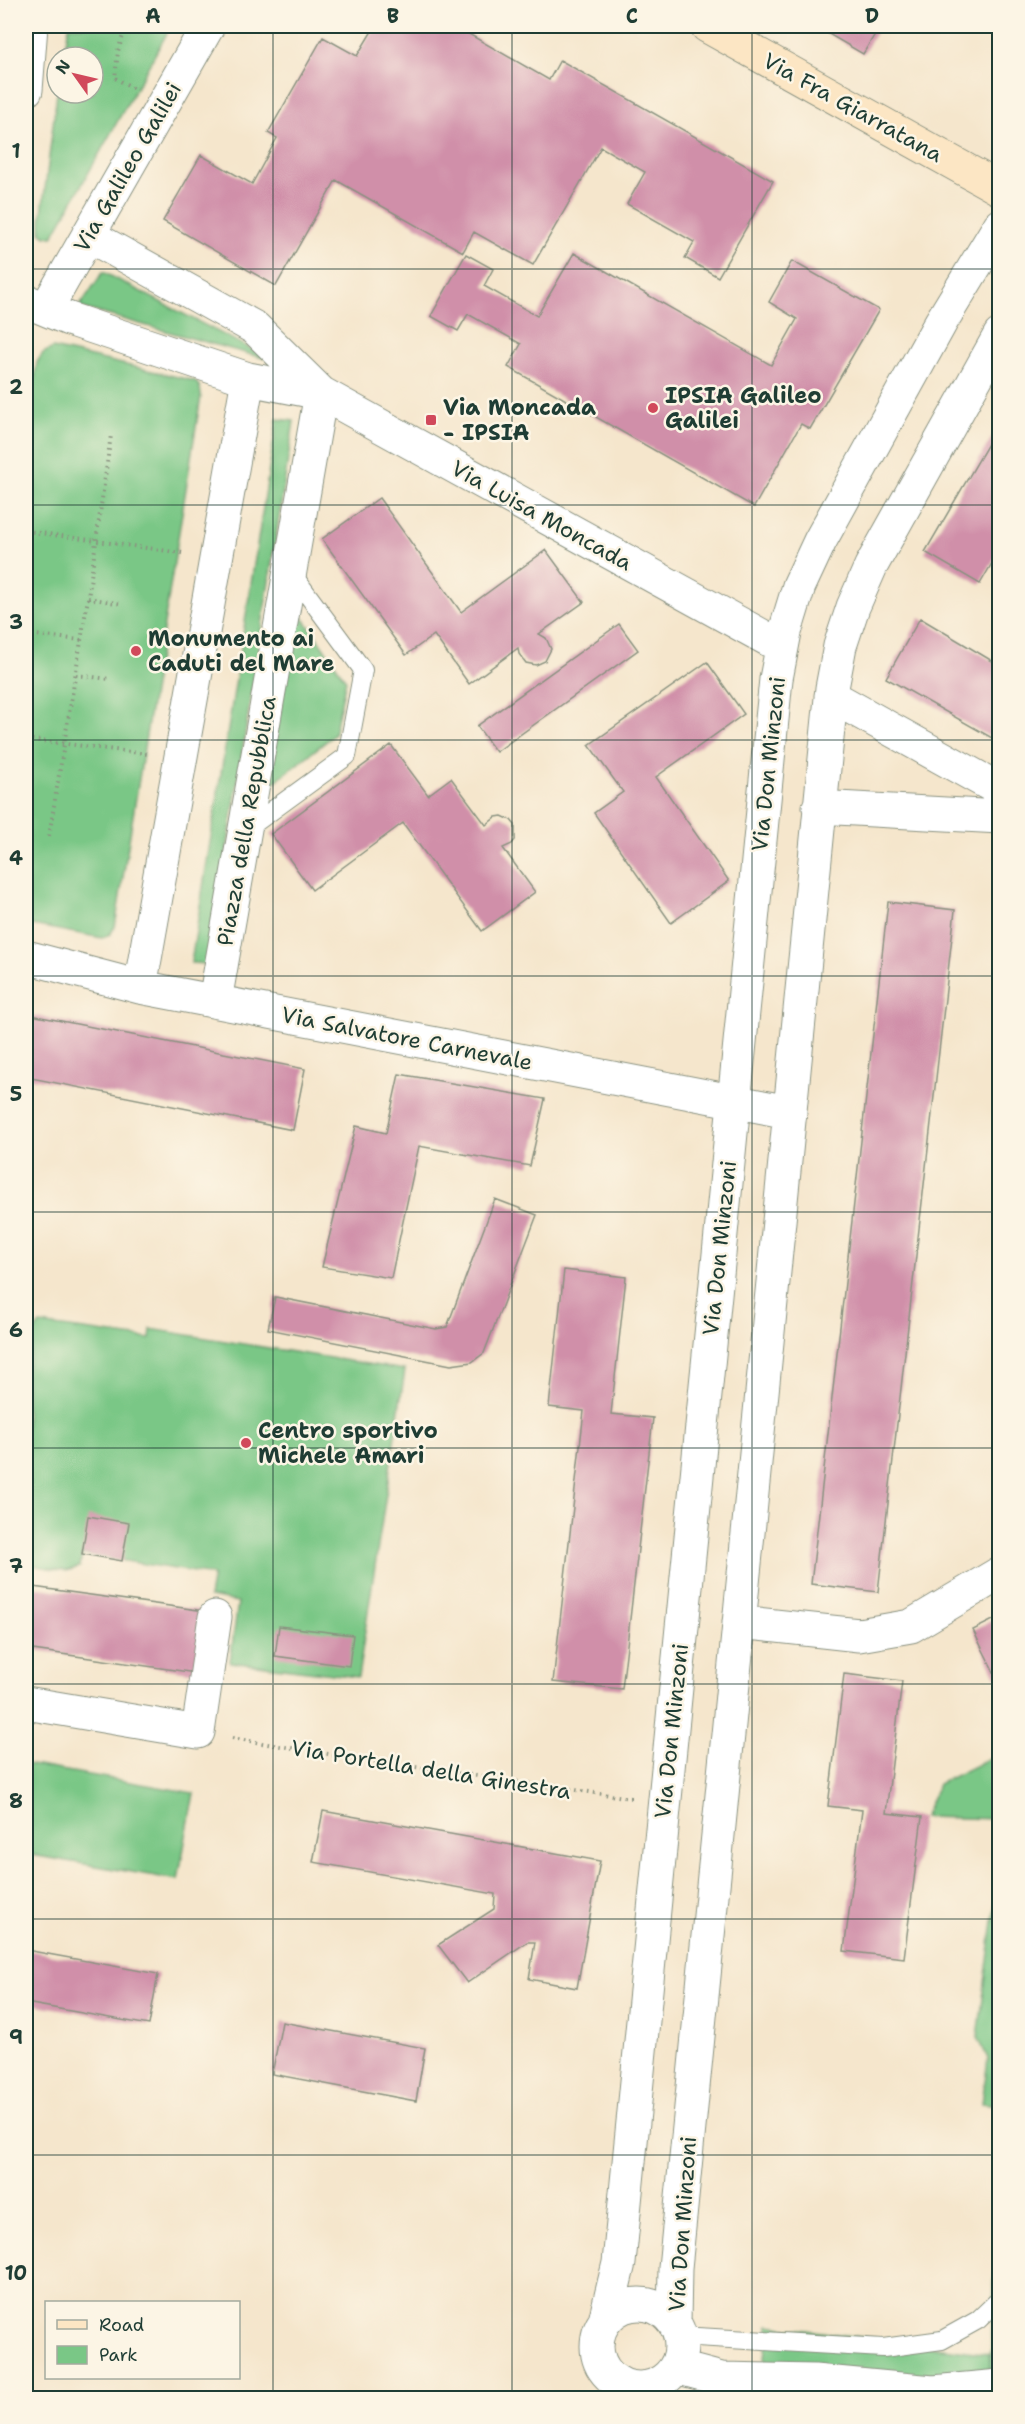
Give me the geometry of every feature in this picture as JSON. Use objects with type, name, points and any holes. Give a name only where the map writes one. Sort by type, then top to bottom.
[{"type":"main road","name":"Via Fra Giarratana","points":[[707,26],[999,189]]},
{"type":"street","points":[[26,90],[31,26]]},
{"type":"street","name":"Via Galileo Galilei","points":[[36,305],[88,235],[208,26]]},
{"type":"street","name":"Via Don Minzoni","points":[[999,225],[941,322],[820,541],[800,586],[782,647],[770,725],[619,2263],[597,2349],[605,2385],[615,2381],[626,2386],[640,2388],[665,2362],[819,807],[831,696],[840,646],[853,607],[871,566],[999,335]]},
{"type":"street","points":[[88,235],[255,328],[321,393]]},
{"type":"street","name":"Via Luisa Moncada","points":[[36,305],[69,319],[248,379],[321,393],[782,647]]},
{"type":"street","points":[[140,987],[248,379]]},
{"type":"street","name":"Piazza della Repubblica","points":[[215,1001],[321,393]]},
{"type":"street","points":[[831,696],[993,786],[999,794]]},
{"type":"street","points":[[819,807],[999,816]]},
{"type":"street","name":"Via Salvatore Carnevale","points":[[26,957],[140,987],[789,1112]]},
{"type":"street","points":[[739,1622],[859,1635],[911,1626],[999,1573]]},
{"type":"street","points":[[26,1703],[198,1732],[215,1617]]},
{"type":"street","name":"Via Don Minzoni","points":[[605,2321],[618,2310],[632,2305],[647,2305],[661,2310],[665,2362]]},
{"type":"street","points":[[665,2362],[721,2379],[814,2381],[938,2395],[999,2386]]},
{"type":"lane","points":[[244,831],[347,756],[363,670],[290,570]]},
{"type":"lane","points":[[665,2362],[883,2348],[942,2340],[978,2320],[999,2299]]},
{"type":"path","points":[[126,26],[118,51],[115,78],[135,89]]},
{"type":"path","points":[[49,836],[97,540],[111,435]]},
{"type":"path","points":[[26,531],[217,558]]},
{"type":"path","points":[[88,598],[122,604]]},
{"type":"path","points":[[26,634],[81,640]]},
{"type":"path","points":[[76,675],[109,679]]},
{"type":"path","points":[[26,739],[181,758]]},
{"type":"path","name":"Via Portella della Ginestra","points":[[198,1732],[352,1758],[664,1803]]},
{"type":"green space","points":[[69,26],[171,26],[53,236],[46,236],[41,233],[41,221],[56,105],[105,105],[105,45],[65,45]]},
{"type":"green space","points":[[103,272],[274,361],[79,307]]},
{"type":"green space","points":[[53,348],[195,381],[200,387],[201,396],[115,927],[110,934],[102,938],[26,924],[26,433],[37,362],[43,353]]},
{"type":"green space","points":[[277,419],[294,421],[209,964],[191,963]]},
{"type":"green space","points":[[304,619],[346,680],[334,735],[272,784],[267,780],[296,620]]},
{"type":"green space","name":"Centro sportivo Michele Amari","points":[[40,1324],[150,1339],[151,1329],[405,1370],[358,1677],[230,1662],[238,1602],[209,1597],[213,1575],[82,1554],[80,1567],[66,1571],[26,1564],[26,1373],[35,1330]]},
{"type":"green space","points":[[999,1754],[999,1819],[924,1817],[938,1784]]},
{"type":"green space","points":[[26,1764],[194,1793],[178,1880],[26,1854]]},
{"type":"green space","points":[[999,1875],[999,2105],[982,2103],[988,2059],[978,2037]]},
{"type":"green space","points":[[999,2189],[999,2398],[760,2398],[769,2325],[989,2354],[990,2369]]},
{"type":"building","points":[[375,26],[471,26],[467,33],[549,80],[560,60],[773,181],[718,277],[685,258],[694,242],[627,204],[645,172],[601,147],[533,265],[474,232],[463,252],[336,180],[276,286],[163,221],[201,155],[252,184],[277,138],[268,133],[323,37],[357,56]]},
{"type":"building","points":[[815,26],[880,26],[863,54]]},
{"type":"building","points":[[574,253],[771,365],[797,319],[769,302],[792,261],[879,310],[810,429],[801,424],[754,507],[508,367],[521,344],[468,314],[458,331],[431,316],[466,254],[493,269],[484,286],[537,316]]},
{"type":"building","points":[[999,425],[999,551],[980,584],[925,552]]},
{"type":"building","points":[[379,498],[461,612],[546,550],[584,602],[539,634],[546,638],[551,649],[545,661],[536,665],[526,663],[519,654],[518,648],[469,684],[434,635],[406,655],[322,539]]},
{"type":"building","points":[[920,618],[999,665],[999,742],[886,678]]},
{"type":"building","points":[[619,624],[638,650],[496,752],[477,726]]},
{"type":"building","points":[[707,662],[744,714],[656,777],[729,881],[671,923],[594,813],[623,792],[589,745]]},
{"type":"building","points":[[391,745],[428,795],[451,778],[486,825],[496,817],[502,816],[511,820],[515,825],[515,840],[503,848],[535,892],[482,931],[403,823],[312,890],[271,834]]},
{"type":"building","points":[[888,902],[955,910],[878,1592],[811,1584]]},
{"type":"building","points":[[26,1014],[305,1069],[293,1130],[26,1077]]},
{"type":"building","points":[[399,1074],[545,1099],[530,1166],[419,1146],[391,1278],[322,1267],[356,1126],[386,1133]]},
{"type":"building","points":[[495,1199],[537,1215],[484,1353],[472,1362],[451,1365],[268,1329],[275,1297],[436,1329],[447,1327]]},
{"type":"building","points":[[564,1270],[626,1277],[611,1414],[653,1418],[622,1689],[553,1682],[584,1411],[549,1407]]},
{"type":"building","points":[[88,1516],[129,1523],[122,1561],[82,1554]]},
{"type":"building","points":[[26,1586],[205,1611],[196,1673],[26,1649]]},
{"type":"building","points":[[999,1617],[999,1682],[973,1630]]},
{"type":"building","points":[[279,1626],[353,1635],[349,1666],[275,1656]]},
{"type":"building","points":[[844,1674],[902,1681],[886,1813],[922,1817],[904,1958],[844,1951],[862,1810],[828,1806]]},
{"type":"building","points":[[323,1811],[600,1861],[577,1988],[529,1979],[535,1942],[527,1942],[467,1983],[438,1945],[494,1909],[495,1894],[313,1862]]},
{"type":"building","points":[[26,1950],[158,1974],[149,2025],[26,2003]]},
{"type":"building","points":[[282,2022],[425,2048],[416,2101],[272,2074]]},
{"type":"place","name":"IPSIA Galileo Galilei","points":[[653,408]]},
{"type":"place","name":"Via Moncada - IPSIA","points":[[431,420]]},
{"type":"place","name":"Monumento ai Caduti del Mare","points":[[136,651]]},
{"type":"place","name":"Centro sportivo Michele Amari","points":[[246,1443]]}]
